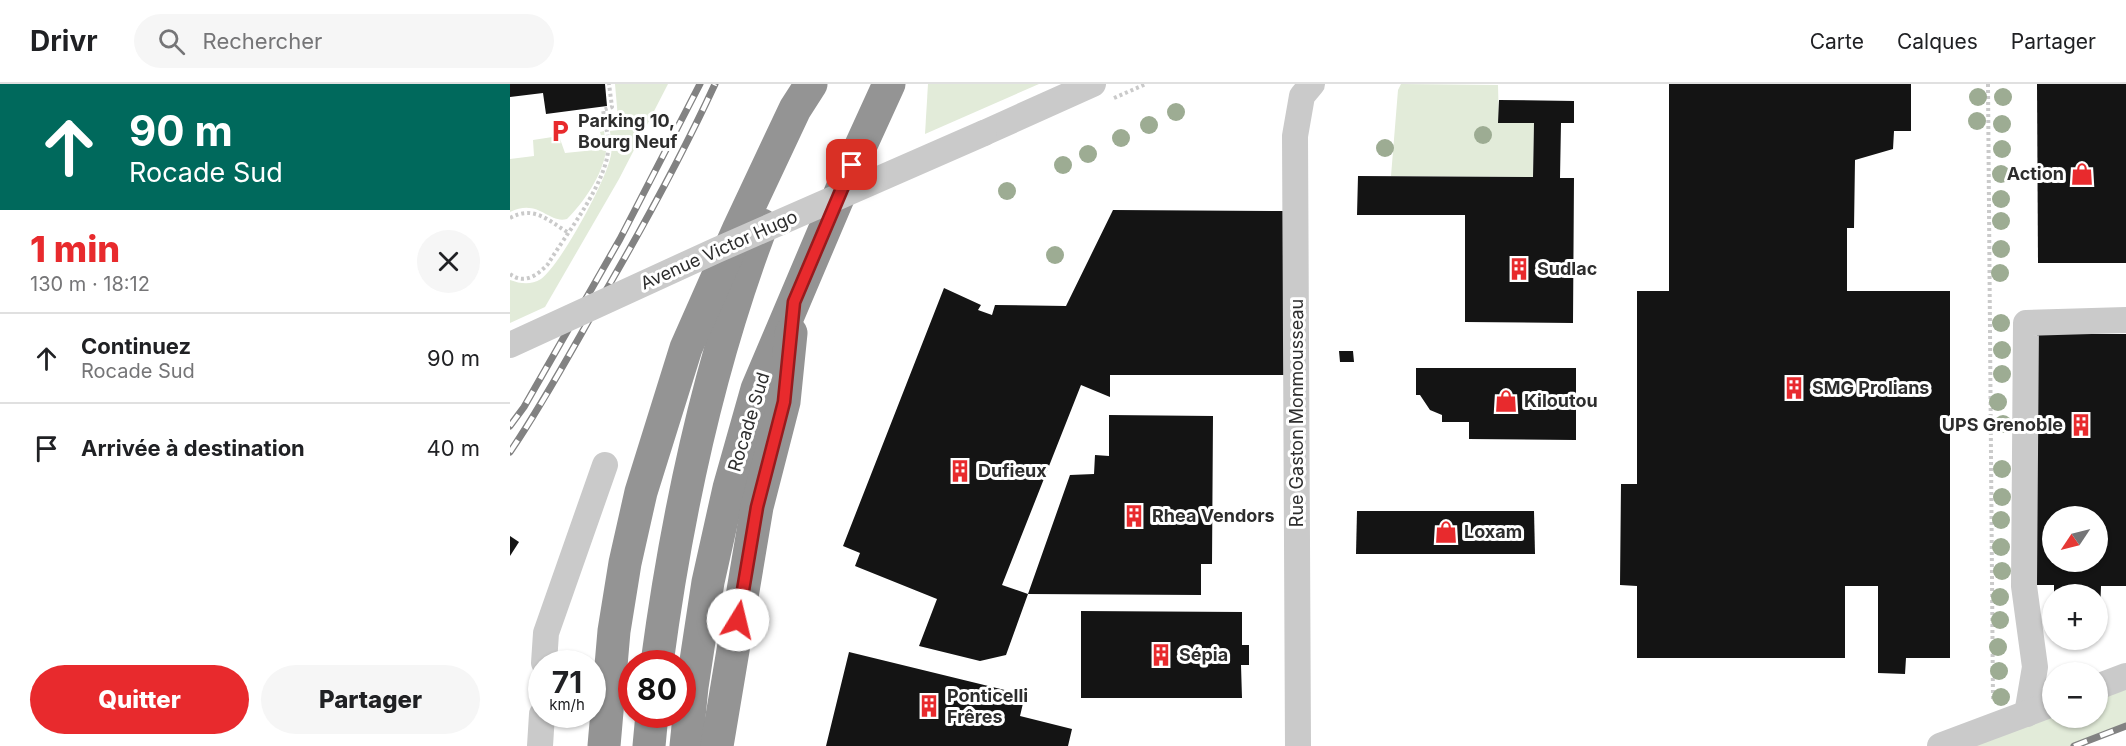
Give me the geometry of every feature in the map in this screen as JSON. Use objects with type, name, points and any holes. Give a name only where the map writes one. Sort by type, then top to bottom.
[{"type":"highway","points":[[604,746],[614,631],[625,563],[641,492],[686,348],[789,120],[811,84]]},
{"type":"highway","points":[[659,650],[669,573],[687,481],[716,360],[767,212],[794,150],[827,84]]},
{"type":"highway","name":"Rocade Sud","points":[[686,746],[692,687],[708,582],[729,488],[757,389],[889,84]]},
{"type":"highway","points":[[717,746],[757,507],[784,402],[794,302]]},
{"type":"highway","points":[[589,746],[598,691],[614,631]]},
{"type":"highway","points":[[727,689],[730,746]]},
{"type":"highway","points":[[649,746],[651,728]]},
{"type":"street","name":"Avenue Victor Hugo","points":[[510,345],[717,250],[1093,84]]},
{"type":"street","name":"Rue Gaston Monmousseau","points":[[1298,746],[1288,710],[1288,577],[1297,286],[1294,136],[1302,96],[1312,84]]},
{"type":"street","points":[[2026,714],[2035,667],[2024,586],[2026,323],[2126,320]]},
{"type":"street","points":[[545,650],[546,633],[605,465]]},
{"type":"street","points":[[2108,683],[2126,676]]},
{"type":"street","points":[[1940,746],[2042,708]]},
{"type":"street","points":[[540,746],[541,728]]},
{"type":"path","points":[[510,274],[514,278],[530,279],[539,274],[548,264],[592,194],[607,161],[609,144],[603,110],[612,106],[609,84]]},
{"type":"path","points":[[1988,84],[1994,726]]},
{"type":"path","points":[[510,218],[519,213],[529,212],[539,215],[567,232]]},
{"type":"green space","points":[[615,84],[668,84],[619,179],[545,307],[510,323],[510,280],[530,283],[541,279],[549,271],[581,223],[600,186],[611,156],[610,131],[619,130]]},
{"type":"green space","points":[[928,84],[1039,84],[925,134]]},
{"type":"green space","points":[[1401,84],[1498,85],[1499,123],[1534,123],[1533,177],[1391,176],[1398,90]]},
{"type":"green space","points":[[604,131],[606,151],[601,170],[586,197],[567,219],[560,220],[536,209],[528,208],[510,212],[510,159],[534,156],[533,140],[559,136],[565,153],[605,149],[600,132]]},
{"type":"green space","points":[[2126,687],[2126,726],[2072,746],[1974,746],[2042,720],[2042,728],[2108,728],[2108,694]]},
{"type":"building","points":[[510,84],[605,84],[607,106],[546,114],[543,93],[510,97]]},
{"type":"building","name":"SMG Prolians","points":[[1669,84],[1911,84],[1911,131],[1894,131],[1893,149],[1855,160],[1854,228],[1847,228],[1847,291],[1950,291],[1950,658],[1906,658],[1905,674],[1878,673],[1878,586],[1845,586],[1845,658],[1637,658],[1637,586],[1620,585],[1621,484],[1637,484],[1637,291],[1669,291]]},
{"type":"building","name":"Action","points":[[2037,84],[2126,84],[2126,263],[2038,263]]},
{"type":"building","name":"Sudlac","points":[[1499,100],[1574,101],[1574,123],[1561,123],[1560,178],[1574,178],[1573,323],[1465,322],[1465,215],[1357,215],[1358,176],[1533,177],[1534,123],[1498,123]]},
{"type":"building","name":"Dufieux","points":[[1113,210],[1286,211],[1287,375],[1110,375],[1110,397],[1081,385],[1002,585],[1028,594],[1006,655],[980,661],[919,646],[937,599],[855,566],[860,553],[843,546],[944,288],[981,305],[978,310],[992,315],[995,305],[1066,306]]},
{"type":"building","name":"UPS Grenoble","points":[[2037,334],[2126,334],[2126,586],[2036,585]]},
{"type":"building","points":[[1339,351],[1353,351],[1354,362],[1340,362]]},
{"type":"building","name":"Kiloutou","points":[[1416,368],[1576,368],[1576,440],[1469,439],[1469,422],[1442,422],[1442,415],[1430,410],[1420,395],[1416,395]]},
{"type":"building","name":"Rhea Vendors","points":[[1109,415],[1213,416],[1212,564],[1201,564],[1201,595],[1028,594],[1070,475],[1094,474],[1095,455],[1109,456]]},
{"type":"building","name":"Loxam","points":[[1357,511],[1534,511],[1535,554],[1356,554]]},
{"type":"building","points":[[510,536],[519,542],[510,556]]},
{"type":"building","name":"Sépia","points":[[1081,611],[1242,612],[1242,645],[1249,645],[1249,665],[1241,665],[1242,698],[1081,698]]},
{"type":"building","name":"Ponticelli Frêres","points":[[849,652],[1025,695],[1020,716],[1072,729],[1068,746],[826,746]]},
{"type":"railway","points":[[510,426],[524,407],[620,239],[700,84]]},
{"type":"railway","points":[[510,452],[555,380],[644,224],[715,84]]},
{"type":"railway","points":[[2074,746],[2126,726]]},
{"type":"place","name":"Parking 10, Bourg Neuf","points":[[560,131]]},
{"type":"place","name":"Action","points":[[2082,174]]},
{"type":"place","name":"Sudlac","points":[[1519,269]]},
{"type":"place","name":"SMG Prolians","points":[[1794,388]]},
{"type":"place","name":"Kiloutou","points":[[1506,401]]},
{"type":"place","name":"UPS Grenoble","points":[[2081,425]]},
{"type":"place","name":"Dufieux","points":[[960,471]]},
{"type":"place","name":"Rhea Vendors","points":[[1134,516]]},
{"type":"place","name":"Loxam","points":[[1446,532]]},
{"type":"place","name":"Sépia","points":[[1161,655]]},
{"type":"place","name":"Ponticelli Frêres","points":[[929,706]]},
{"type":"route","points":[[738,620],[757,507],[784,402],[794,302],[852,165]]}]
